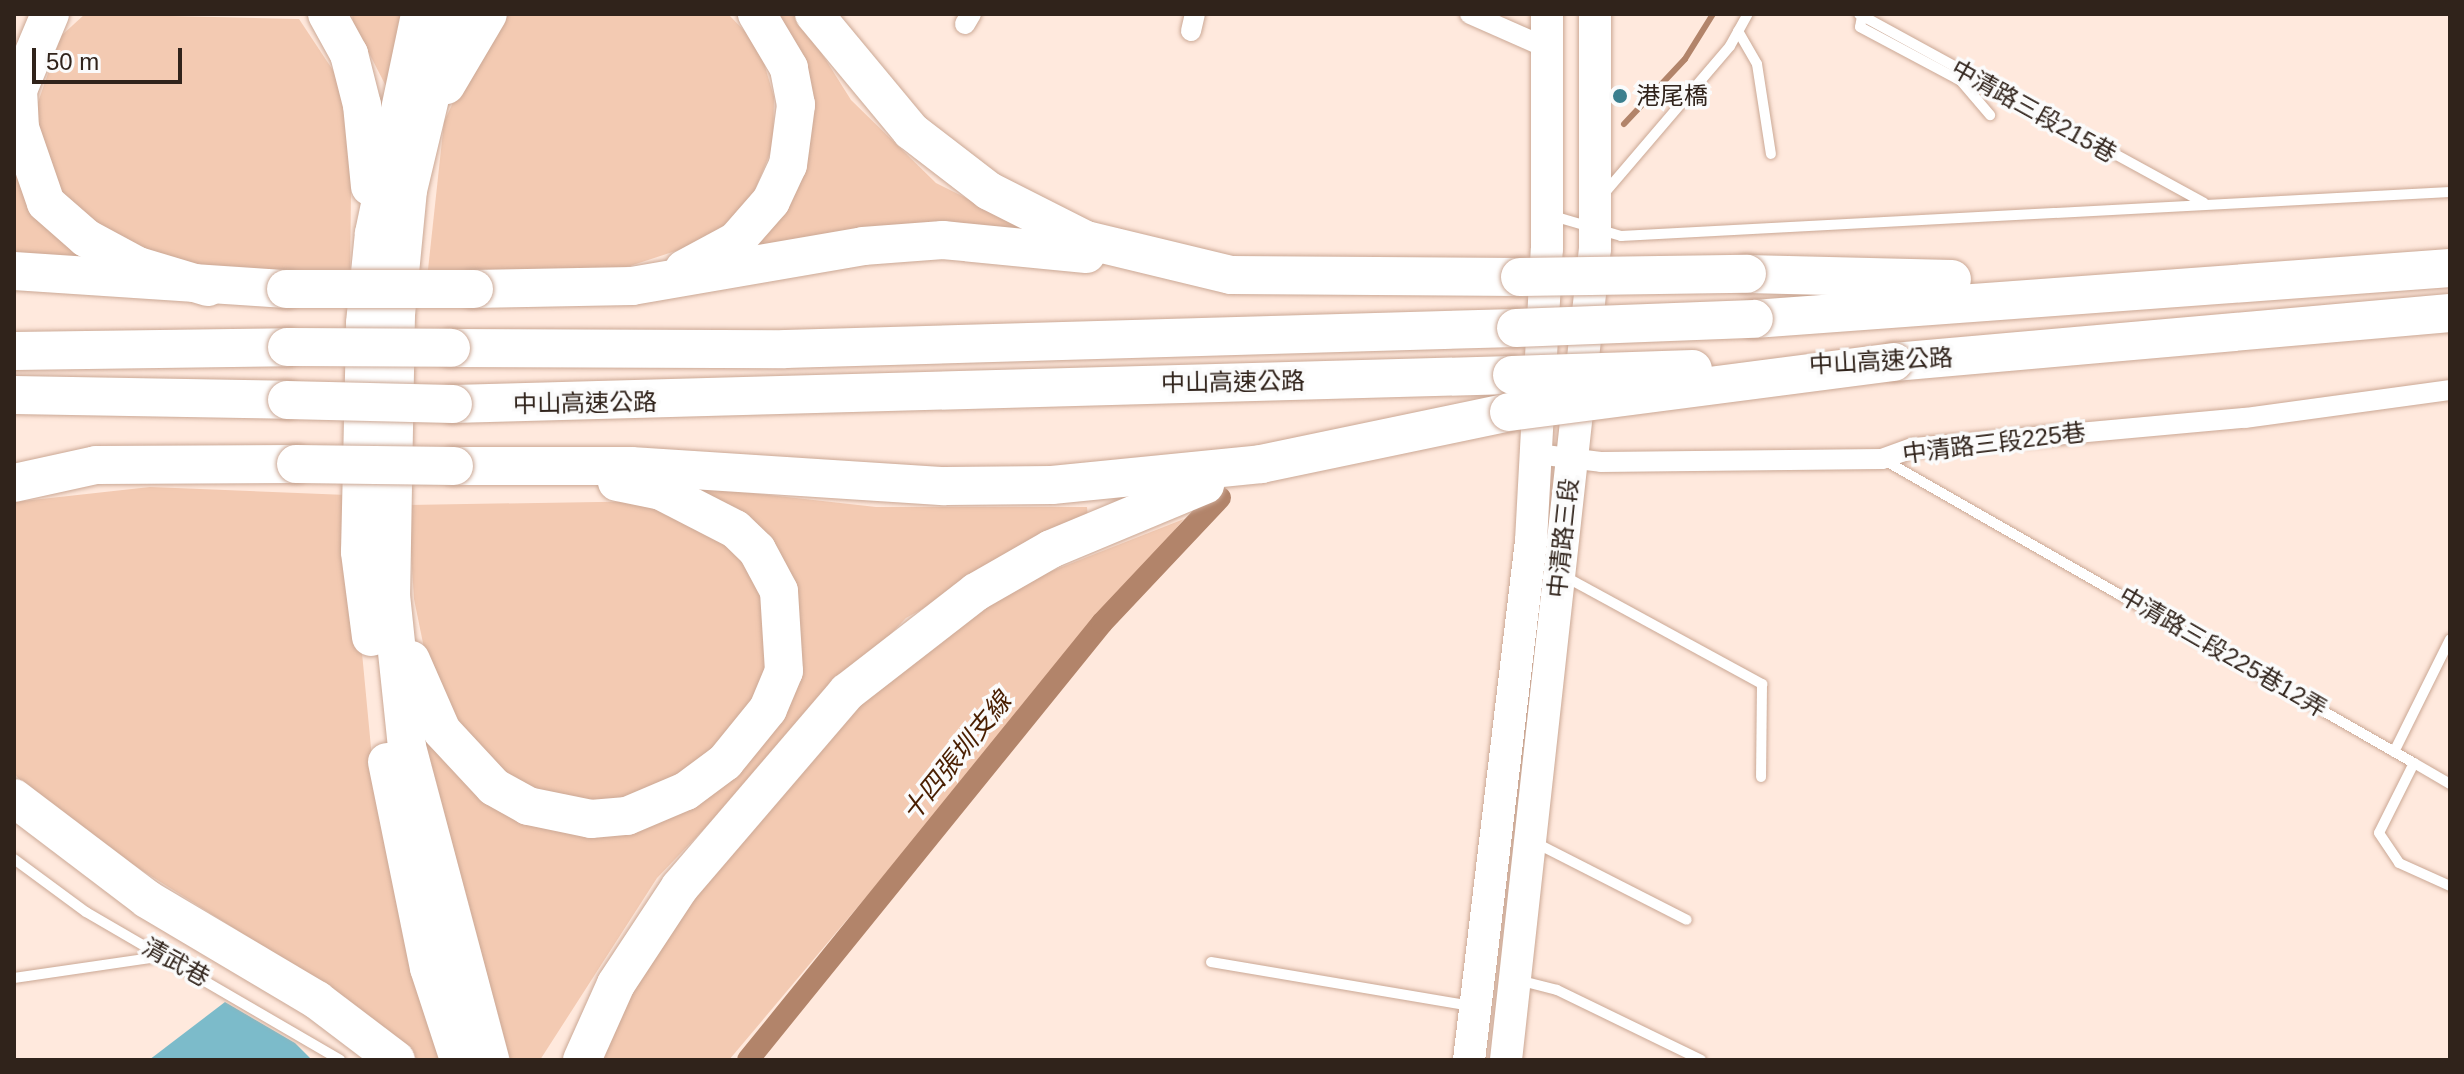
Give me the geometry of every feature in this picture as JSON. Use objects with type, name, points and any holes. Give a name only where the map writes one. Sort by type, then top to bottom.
[{"type":"highway","points":[[50,14],[18,90],[20,128],[46,203],[86,238],[138,266],[208,287]]},
{"type":"highway","points":[[327,14],[349,54],[362,105],[374,233],[360,552],[400,834],[429,968],[459,1060]]},
{"type":"highway","points":[[374,233],[420,14]]},
{"type":"highway","points":[[450,14],[408,190],[396,314],[391,595],[407,747],[490,1060]]},
{"type":"highway","points":[[408,190],[451,72],[488,14]]},
{"type":"highway","points":[[632,286],[690,267],[736,241],[771,201],[788,165],[796,105],[789,68],[757,14]]},
{"type":"highway","points":[[814,14],[862,79],[951,164],[1043,221],[1160,262]]},
{"type":"highway","points":[[14,271],[208,287],[286,289],[632,286],[863,246],[943,240],[1316,280],[1747,274],[2082,280],[2198,291]]},
{"type":"highway","name":"中山高速公路","points":[[14,351],[287,347],[785,349],[1516,328],[1754,319],[2198,291],[2450,268]]},
{"type":"highway","name":"中山高速公路","points":[[14,395],[453,404],[1511,394],[2450,313]]},
{"type":"highway","points":[[556,1060],[635,923],[731,824],[847,692],[976,592],[1123,516],[1261,464],[1511,394]]},
{"type":"highway","points":[[14,483],[124,463],[724,470],[944,486],[1052,485],[1261,464]]},
{"type":"highway","points":[[391,595],[415,674],[442,731],[494,787],[528,806],[591,819],[627,816],[686,791],[725,762],[768,709],[784,671],[779,591],[757,550],[716,517],[661,491],[548,467]]},
{"type":"highway","points":[[14,798],[147,899],[317,1000],[396,1060]]},
{"type":"highway","points":[[582,1060],[646,935],[731,824]]},
{"type":"main road","name":"中清路三段","points":[[1469,1060],[1537,454],[1548,214],[1547,14]]},
{"type":"main road","name":"中清路三段","points":[[1506,1060],[1512,978],[1533,841],[1595,219],[1595,14]]},
{"type":"street","points":[[1470,14],[1547,48]]},
{"type":"street","name":"中清路三段225巷","points":[[1537,454],[1572,459],[1882,459],[1913,448],[2245,418],[2450,390]]},
{"type":"lane","points":[[1595,219],[1748,14]]},
{"type":"lane","points":[[1860,15],[1860,27],[1961,81],[1990,115]]},
{"type":"lane","name":"中清路三段215巷","points":[[1860,15],[2210,204]]},
{"type":"lane","points":[[1738,31],[1757,64],[1771,154]]},
{"type":"lane","points":[[1548,214],[1595,219],[2210,204],[2450,192]]},
{"type":"lane","name":"中清路三段225巷12弄","points":[[1882,459],[2450,784]]},
{"type":"lane","points":[[1559,573],[1762,684],[1761,777]]},
{"type":"lane","points":[[2394,752],[2450,639]]},
{"type":"lane","points":[[2414,763],[2379,833],[2399,863],[2450,886]]},
{"type":"lane","points":[[1533,841],[1687,920]]},
{"type":"lane","name":"清武巷","points":[[14,859],[165,956],[340,1060]]},
{"type":"lane","points":[[14,978],[165,956]]},
{"type":"lane","points":[[1211,962],[1477,1007]]},
{"type":"lane","points":[[1512,978],[1557,990],[1701,1060]]},
{"type":"shaded area","points":[[85,14],[299,19],[352,99],[350,282],[193,278],[76,222],[50,178],[35,111],[61,36]]},
{"type":"shaded area","points":[[352,14],[406,14],[388,90],[353,22]]},
{"type":"shaded area","points":[[509,14],[728,14],[759,46],[774,97],[773,146],[750,202],[706,241],[572,285],[427,279],[444,122],[469,68]]},
{"type":"shaded area","points":[[766,14],[797,14],[851,100],[936,183],[1018,224],[1016,235],[755,247],[794,191]]},
{"type":"shaded area","points":[[14,170],[46,227],[97,269],[14,273]]},
{"type":"shaded area","points":[[150,487],[347,495],[376,800],[448,1060],[419,1060],[296,967],[65,822],[14,774],[14,502]]},
{"type":"shaded area","points":[[696,487],[876,507],[1087,507],[1088,518],[906,618],[657,878],[540,1060],[502,1060],[422,763],[426,717],[473,773],[610,824],[731,769],[799,624]]},
{"type":"shaded area","points":[[659,501],[711,520],[771,580],[778,678],[692,780],[615,808],[512,785],[468,749],[432,687],[414,599],[408,505]]},
{"type":"shaded area","points":[[1184,519],[729,1060],[590,1060],[639,965],[841,718],[1011,587]]},
{"type":"building","points":[[225,1002],[295,1043],[312,1060],[149,1060]]},
{"type":"waterway","name":"十四張圳支線","points":[[1624,124],[1685,59],[1713,14]]},
{"type":"waterway","name":"十四張圳支線","points":[[748,1060],[1102,623],[1220,498]]},
{"type":"place","name":"港尾橋","points":[[1620,96]]}]
